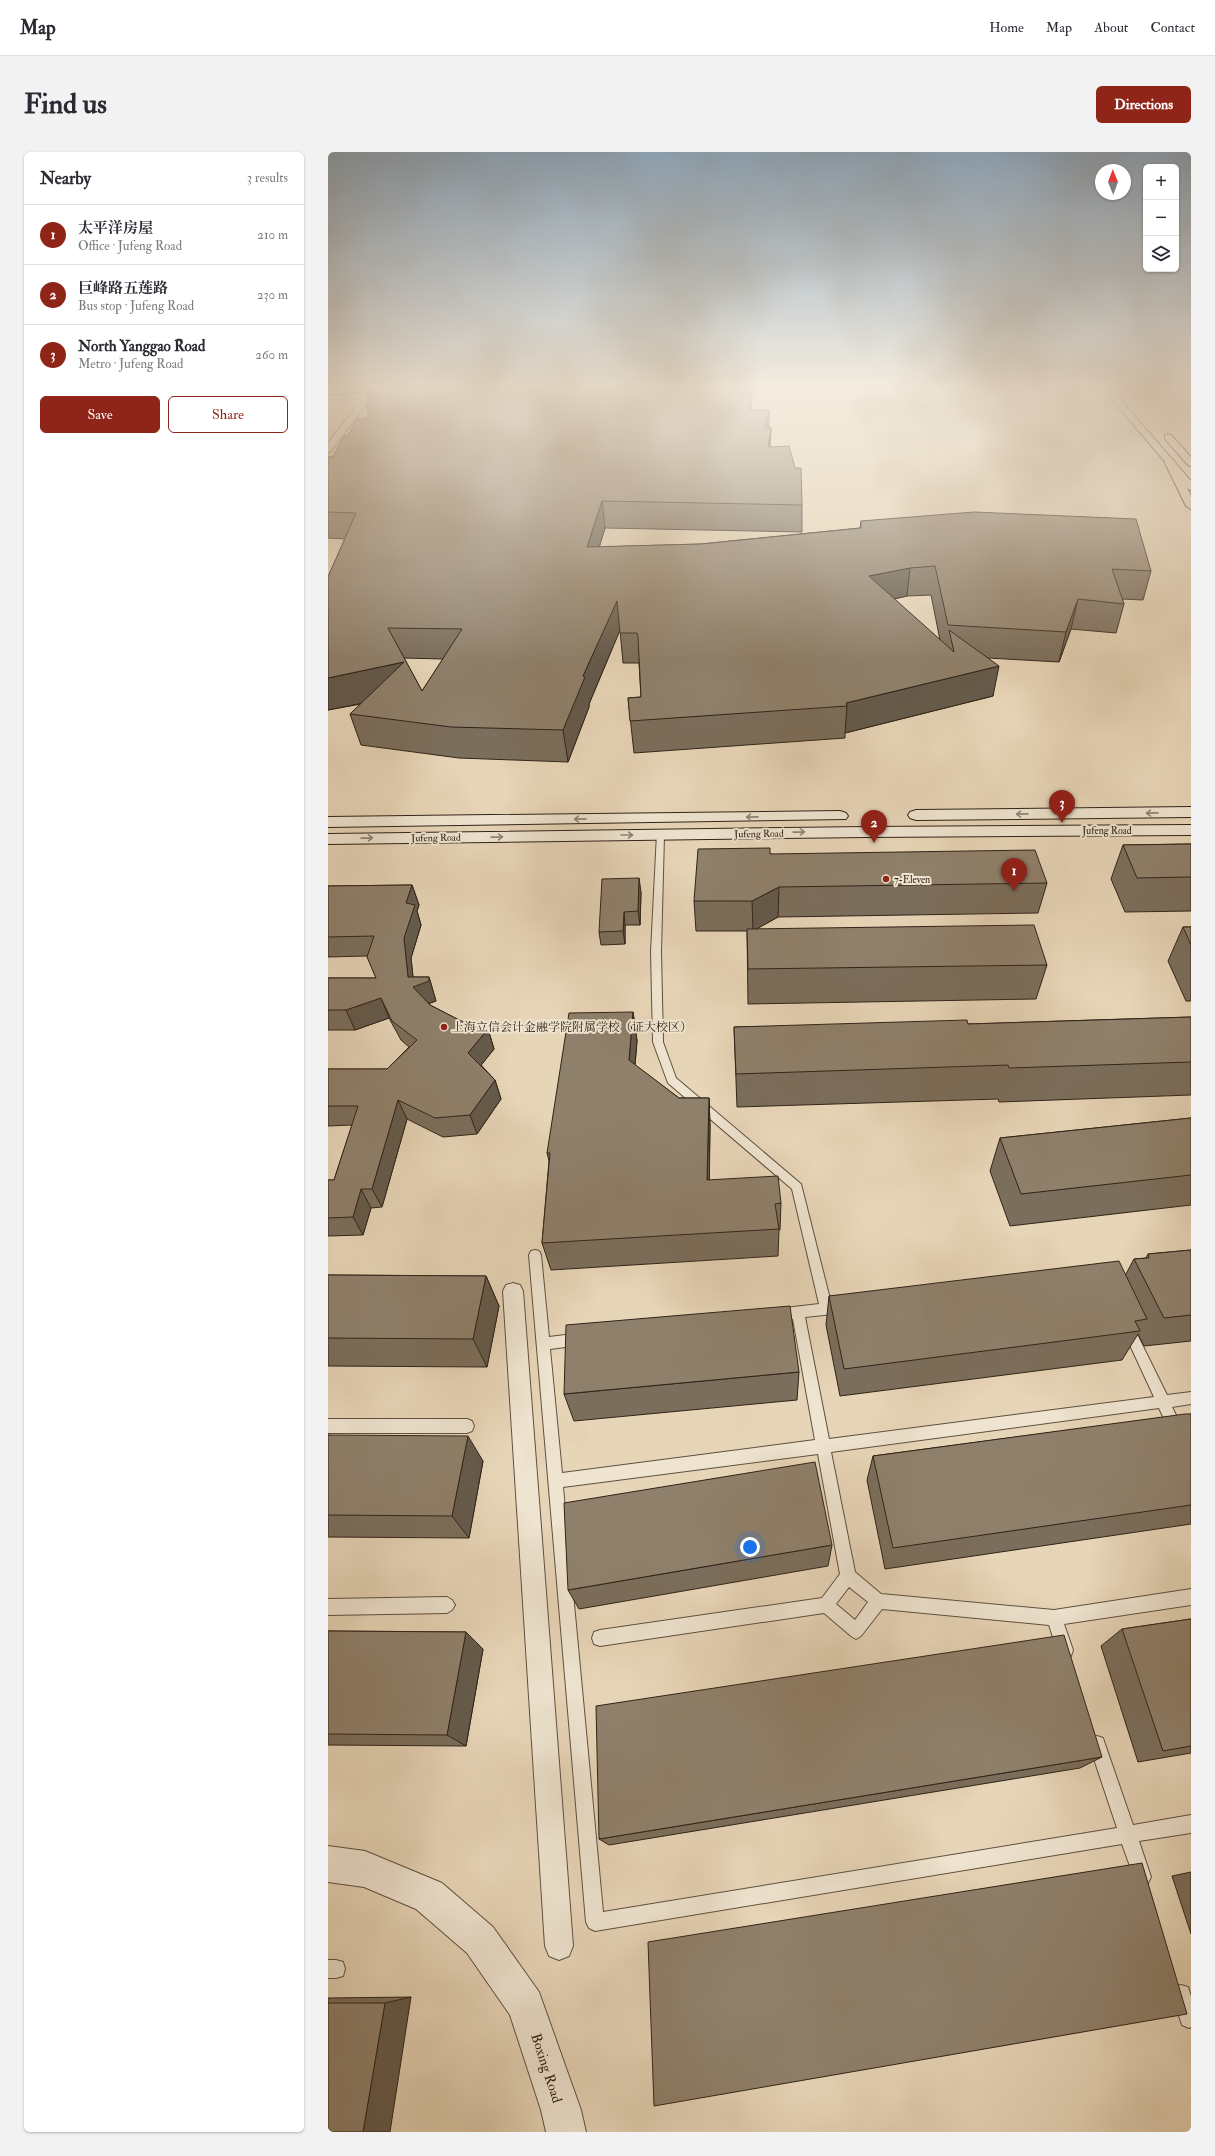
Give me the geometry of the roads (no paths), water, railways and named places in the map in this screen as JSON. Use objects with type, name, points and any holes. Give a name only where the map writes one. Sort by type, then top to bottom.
[{"type":"main road","points":[[1177,476],[1191,506]]},
{"type":"main road","points":[[1182,476],[1191,487]]},
{"type":"main road","name":"Jufeng Road","points":[[898,816],[1191,812]]},
{"type":"main road","name":"Jufeng Road","points":[[328,822],[859,816]]},
{"type":"main road","name":"Jufeng Road","points":[[328,839],[660,835],[868,830],[1191,830]]},
{"type":"main road","name":"Boxing Road","points":[[328,1864],[365,1869],[429,1896],[480,1940],[526,2005],[561,2110],[566,2132]]},
{"type":"street","points":[[513,1291],[559,1946]]},
{"type":"lane","points":[[660,835],[656,952],[658,1042],[672,1080],[797,1187],[826,1309]]},
{"type":"lane","points":[[535,1255],[595,1922],[1191,1824]]},
{"type":"lane","points":[[767,1316],[858,1305]]},
{"type":"lane","points":[[798,1312],[848,1576],[878,1601],[1054,1618],[1191,1597]]},
{"type":"lane","points":[[1123,1318],[1182,1442]]},
{"type":"lane","points":[[543,1344],[590,1338]]},
{"type":"lane","points":[[556,1481],[1191,1398]]},
{"type":"lane","points":[[328,1426],[467,1426]]},
{"type":"lane","points":[[600,1638],[826,1605],[848,1576]]},
{"type":"lane","points":[[826,1605],[856,1631],[878,1601]]},
{"type":"lane","points":[[328,1607],[447,1605]]},
{"type":"lane","points":[[1054,1618],[1070,1663]]},
{"type":"lane","points":[[1092,1730],[1147,1893]]},
{"type":"lane","points":[[1176,1982],[1189,2018]]},
{"type":"place","name":"North Yanggao Road","points":[[1062,823]]},
{"type":"place","name":"巨峰路五莲路","points":[[874,843]]},
{"type":"place","name":"7-Eleven","points":[[886,879]]},
{"type":"place","name":"太平洋房屋","points":[[1014,891]]},
{"type":"place","name":"上海立信会计金融学院附属学校（证大校区）","points":[[444,1027]]}]
